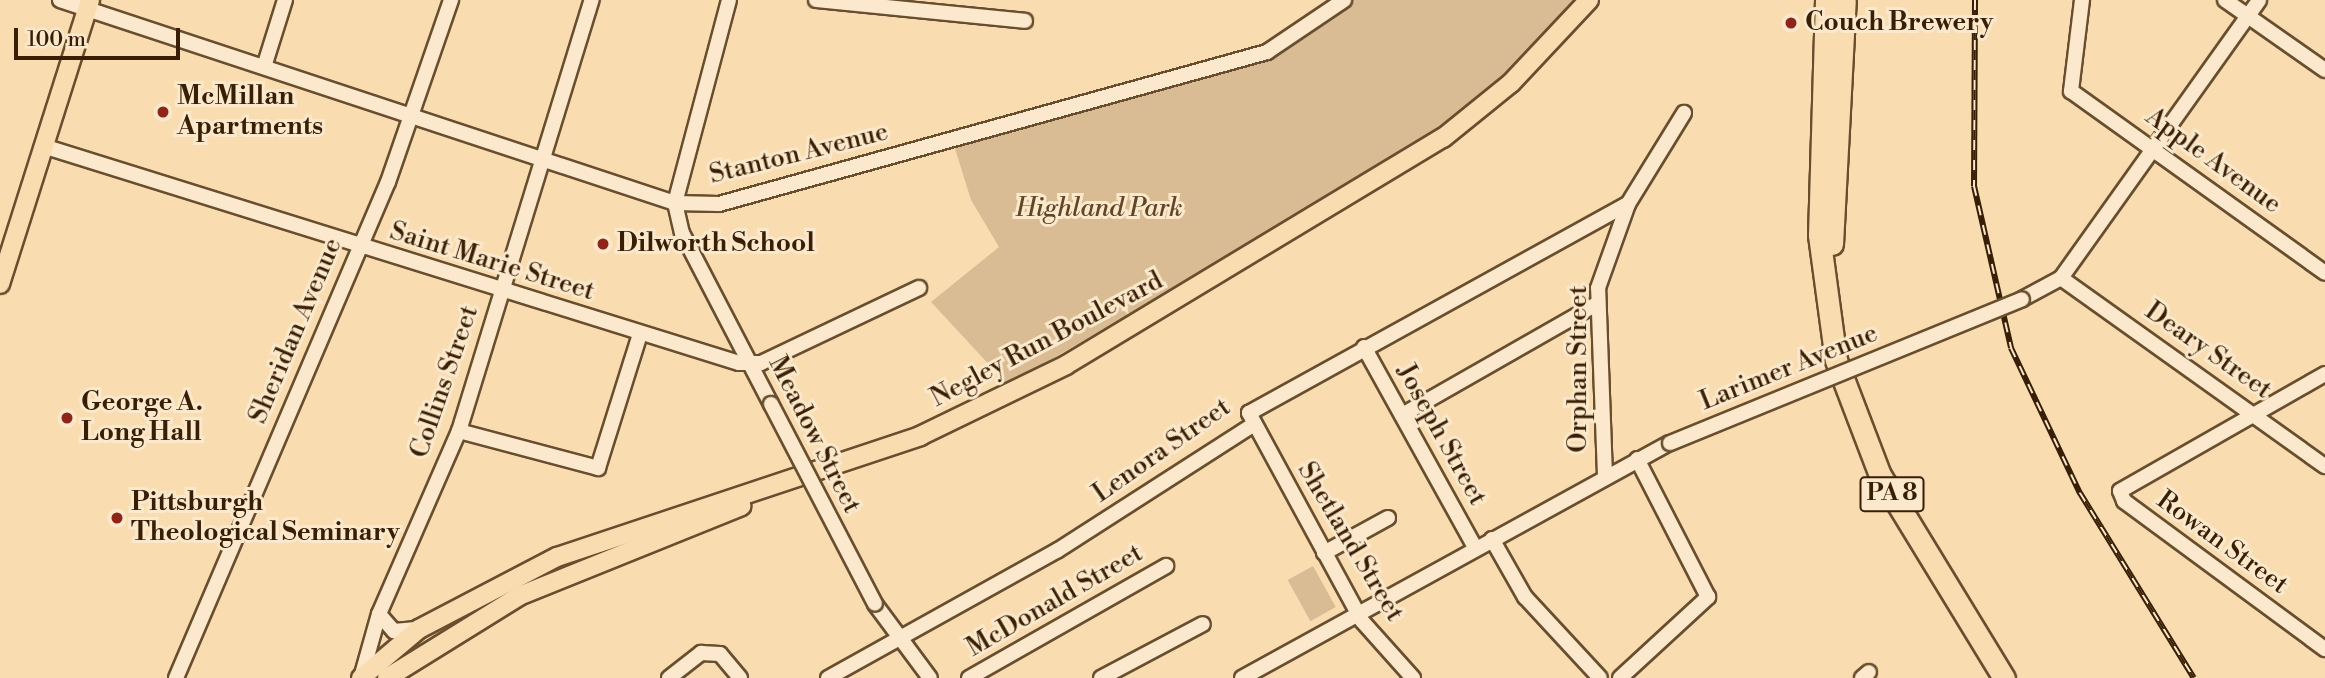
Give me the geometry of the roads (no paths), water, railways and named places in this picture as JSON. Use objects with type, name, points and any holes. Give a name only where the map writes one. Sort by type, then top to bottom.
[{"type":"highway","name":"PA 8","points":[[1826,0],[1819,235],[1836,360],[1861,435],[2004,678]]},
{"type":"highway","name":"PA 8","points":[[1826,291],[1845,0]]},
{"type":"main road","name":"Negley Run Boulevard","points":[[361,678],[419,629],[599,540],[886,449],[1012,395],[1434,144],[1511,83],[1589,0]]},
{"type":"main road","name":"Negley Run Boulevard","points":[[387,678],[435,644],[560,576],[923,446],[1071,374],[1449,146],[1518,90],[1602,0]]},
{"type":"main road","points":[[0,284],[88,6]]},
{"type":"street","name":"Stanton Avenue","points":[[60,0],[88,6],[264,67],[545,157],[675,203],[719,204],[1234,62],[1283,45],[1344,0]]},
{"type":"street","points":[[264,67],[285,0]]},
{"type":"street","name":"Sheridan Avenue","points":[[176,678],[415,115],[451,0]]},
{"type":"street","name":"Collins Street","points":[[361,678],[379,614],[458,431],[592,0]]},
{"type":"street","points":[[675,203],[729,0]]},
{"type":"street","points":[[816,0],[1025,21]]},
{"type":"street","name":"Apple Avenue","points":[[2082,0],[2071,91],[2325,273]]},
{"type":"street","points":[[2225,0],[2325,70]]},
{"type":"street","name":"Larimer Avenue","points":[[1241,678],[1637,459],[1670,443],[2022,299],[2061,278],[2259,0]]},
{"type":"street","name":"Orphan Street","points":[[1605,476],[1598,303],[1628,204],[1684,113]]},
{"type":"street","name":"Saint Marie Street","points":[[43,146],[640,334],[750,363]]},
{"type":"street","name":"Meadow Street","points":[[675,203],[682,233],[875,604],[897,641],[930,678]]},
{"type":"street","name":"Lenora Street","points":[[828,678],[1058,550],[1254,424],[1248,413],[1628,204]]},
{"type":"street","name":"Deary Street","points":[[2061,278],[2325,466]]},
{"type":"street","points":[[750,363],[919,288]]},
{"type":"street","points":[[1402,415],[1598,303]]},
{"type":"street","points":[[458,431],[585,470],[601,464],[640,334]]},
{"type":"street","name":"Joseph Street","points":[[1364,347],[1475,547]]},
{"type":"street","points":[[2253,414],[2325,374]]},
{"type":"street","name":"Rowan Street","points":[[2253,414],[2125,484],[2124,502],[2325,649]]},
{"type":"street","name":"Shetland Street","points":[[1254,424],[1358,613],[1413,678]]},
{"type":"street","points":[[1620,678],[1708,597],[1637,459]]},
{"type":"street","points":[[1324,553],[1388,518]]},
{"type":"street","name":"Joseph Street","points":[[1492,539],[1525,597],[1600,678]]},
{"type":"street","name":"McDonald Street","points":[[969,678],[1166,566]]},
{"type":"street","points":[[379,614],[394,631],[419,629]]},
{"type":"street","points":[[1101,678],[1126,672],[1203,624]]},
{"type":"street","points":[[670,678],[701,653],[720,654],[740,678]]},
{"type":"railway","points":[[1975,0],[1974,186],[2011,348],[2080,493],[2194,678]]},
{"type":"place","name":"Couch Brewery","points":[[1791,23]]},
{"type":"place","name":"McMillan Apartments","points":[[163,112]]},
{"type":"place","name":"Dilworth School","points":[[603,244]]},
{"type":"place","name":"George A. Long Hall","points":[[67,418]]},
{"type":"place","name":"Pittsburgh Theological Seminary","points":[[117,518]]},
{"type":"park label","name":"Highland Park","points":[[1099,209]]}]
